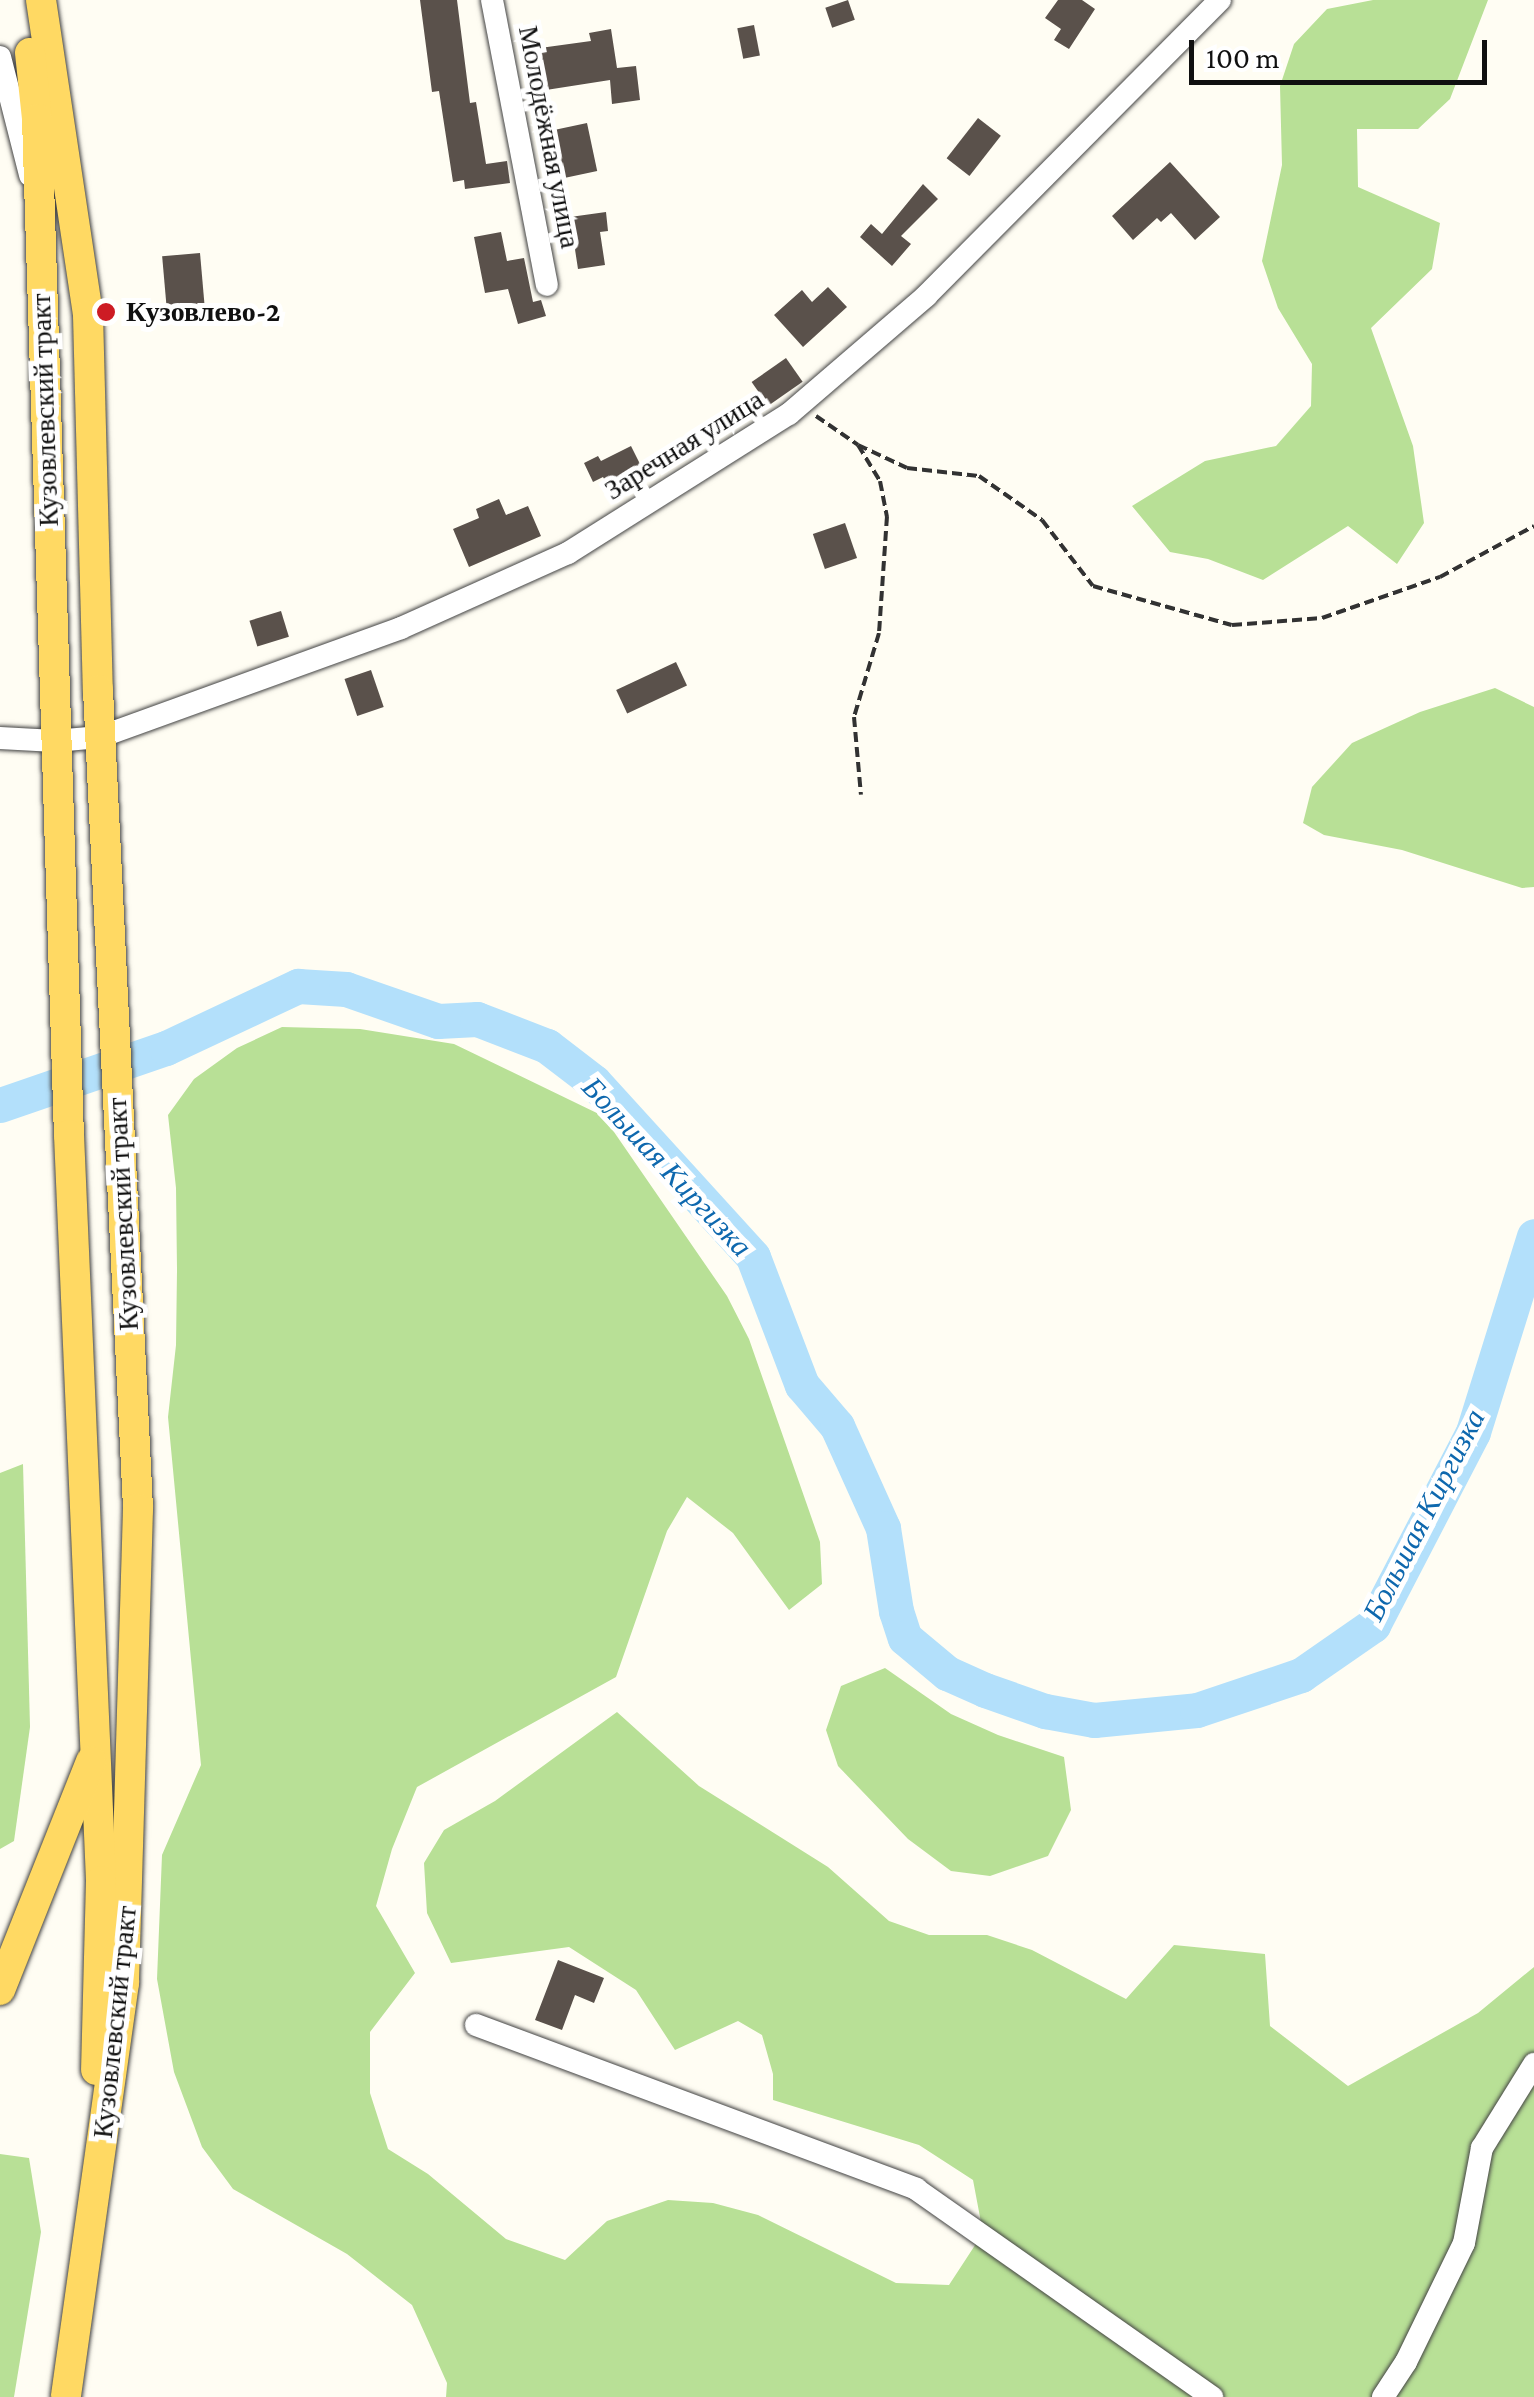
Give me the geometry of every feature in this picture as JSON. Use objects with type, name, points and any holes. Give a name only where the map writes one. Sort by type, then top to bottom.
[{"type":"main road","name":"Кузовлевский тракт","points":[[25,0],[37,119],[64,1003],[101,1880],[92,2226]]},
{"type":"main road","name":"Кузовлевский тракт","points":[[41,0],[88,315],[100,737],[138,1509],[134,1751],[124,1983],[66,2397]]},
{"type":"main road","name":"Кузовлевский тракт","points":[[0,1990],[96,1749]]},
{"type":"street","name":"Молодёжная улица","points":[[492,0],[547,286]]},
{"type":"street","name":"Заречная улица","points":[[0,738],[55,741],[100,737],[401,628],[568,553],[800,405],[926,296],[1212,3]]},
{"type":"street","points":[[0,57],[40,211]]},
{"type":"street","points":[[476,2025],[916,2188],[1212,2397]]},
{"type":"street","points":[[1383,2397],[1406,2362],[1464,2243],[1482,2148],[1534,2064]]},
{"type":"path","points":[[800,405],[858,446],[908,468],[979,476],[1042,520],[1092,586],[1232,626],[1322,618],[1440,578],[1534,526]]},
{"type":"path","points":[[858,446],[880,481],[887,516],[879,633],[854,717],[861,796]]},
{"type":"green space","points":[[1373,0],[1488,0],[1450,99],[1418,129],[1357,129],[1358,187],[1440,223],[1432,269],[1371,328],[1413,446],[1424,523],[1397,564],[1348,526],[1263,580],[1208,559],[1170,552],[1132,506],[1205,461],[1276,446],[1311,406],[1312,364],[1278,308],[1262,261],[1282,165],[1280,86],[1294,44],[1327,9]]},
{"type":"green space","points":[[1495,688],[1534,707],[1534,887],[1522,888],[1402,850],[1324,835],[1303,823],[1312,787],[1352,743],[1420,712]]},
{"type":"green space","points":[[282,1027],[360,1029],[454,1044],[603,1116],[727,1296],[749,1339],[820,1542],[822,1584],[789,1610],[733,1533],[687,1497],[667,1531],[616,1677],[417,1787],[392,1849],[376,1906],[415,1973],[370,2032],[370,2093],[388,2149],[428,2174],[506,2239],[565,2260],[607,2221],[668,2200],[713,2203],[758,2215],[896,2283],[949,2285],[983,2233],[973,2180],[919,2145],[773,2100],[773,2074],[762,2035],[738,2021],[675,2050],[636,1990],[569,1947],[451,1963],[427,1913],[424,1863],[444,1830],[495,1801],[617,1712],[699,1786],[828,1867],[889,1921],[929,1935],[987,1935],[1032,1950],[1126,1999],[1174,1945],[1265,1954],[1270,2026],[1348,2086],[1478,2013],[1534,1967],[1534,2397],[446,2397],[447,2383],[412,2305],[347,2254],[233,2189],[202,2147],[174,2072],[157,1979],[162,1855],[201,1765],[168,1417],[176,1345],[177,1270],[176,1188],[168,1115],[194,1079],[237,1048]]},
{"type":"green space","points":[[23,1464],[30,1727],[14,1841],[0,1849],[0,1473]]},
{"type":"green space","points":[[885,1668],[951,1714],[1064,1757],[1071,1810],[1048,1856],[990,1876],[951,1871],[908,1839],[838,1766],[826,1730],[841,1686]]},
{"type":"green space","points":[[0,2154],[29,2158],[41,2232],[14,2397],[0,2397]]},
{"type":"building","points":[[420,0],[457,0],[470,103],[476,102],[486,164],[507,161],[510,183],[465,189],[464,180],[453,182],[439,91],[432,92]]},
{"type":"building","points":[[848,0],[855,20],[832,28],[825,8]]},
{"type":"building","points":[[1058,0],[1082,0],[1095,9],[1069,49],[1054,40],[1061,29],[1045,18]]},
{"type":"building","points":[[754,25],[760,55],[743,59],[737,28]]},
{"type":"building","points":[[611,29],[617,68],[636,66],[640,100],[612,104],[610,80],[546,90],[540,48],[591,41],[589,33]]},
{"type":"building","points":[[978,118],[1001,136],[969,176],[947,158]]},
{"type":"building","points":[[587,123],[597,171],[562,178],[552,130]]},
{"type":"building","points":[[1170,162],[1220,217],[1195,240],[1171,213],[1161,222],[1157,218],[1133,240],[1112,216]]},
{"type":"building","points":[[923,184],[938,199],[901,236],[911,244],[892,266],[860,237],[871,224],[882,234]]},
{"type":"building","points":[[606,212],[608,231],[600,232],[605,265],[578,269],[570,217]]},
{"type":"building","points":[[501,232],[507,261],[524,258],[533,302],[541,300],[546,316],[518,324],[508,289],[485,293],[474,237]]},
{"type":"building","points":[[200,253],[205,314],[167,317],[162,256]]},
{"type":"building","points":[[828,287],[847,307],[803,347],[774,315],[802,290],[812,302]]},
{"type":"building","points":[[786,358],[803,382],[768,406],[752,382]]},
{"type":"building","points":[[631,446],[645,474],[611,492],[603,477],[593,482],[584,463],[598,456],[601,461]]},
{"type":"building","points":[[499,499],[506,515],[528,506],[541,536],[469,567],[453,529],[479,518],[476,509]]},
{"type":"building","points":[[845,523],[857,558],[825,569],[813,534]]},
{"type":"building","points":[[281,611],[289,637],[257,646],[249,621]]},
{"type":"building","points":[[676,662],[687,686],[627,713],[616,690]]},
{"type":"building","points":[[371,670],[384,707],[357,716],[345,679]]},
{"type":"building","points":[[558,1960],[604,1978],[594,2003],[575,1995],[562,2030],[535,2020]]},
{"type":"waterway","name":"Большая Киргизка","points":[[0,1105],[166,1048],[298,986],[346,989],[438,1021],[477,1019],[547,1046],[594,1082],[753,1257],[802,1385],[837,1426],[883,1528],[896,1611],[905,1638],[947,1673],[985,1690],[1045,1711],[1094,1720],[1197,1710],[1301,1675],[1373,1625],[1473,1432],[1534,1236]]},
{"type":"place","name":"Кузовлево-2","points":[[106,312]]}]
